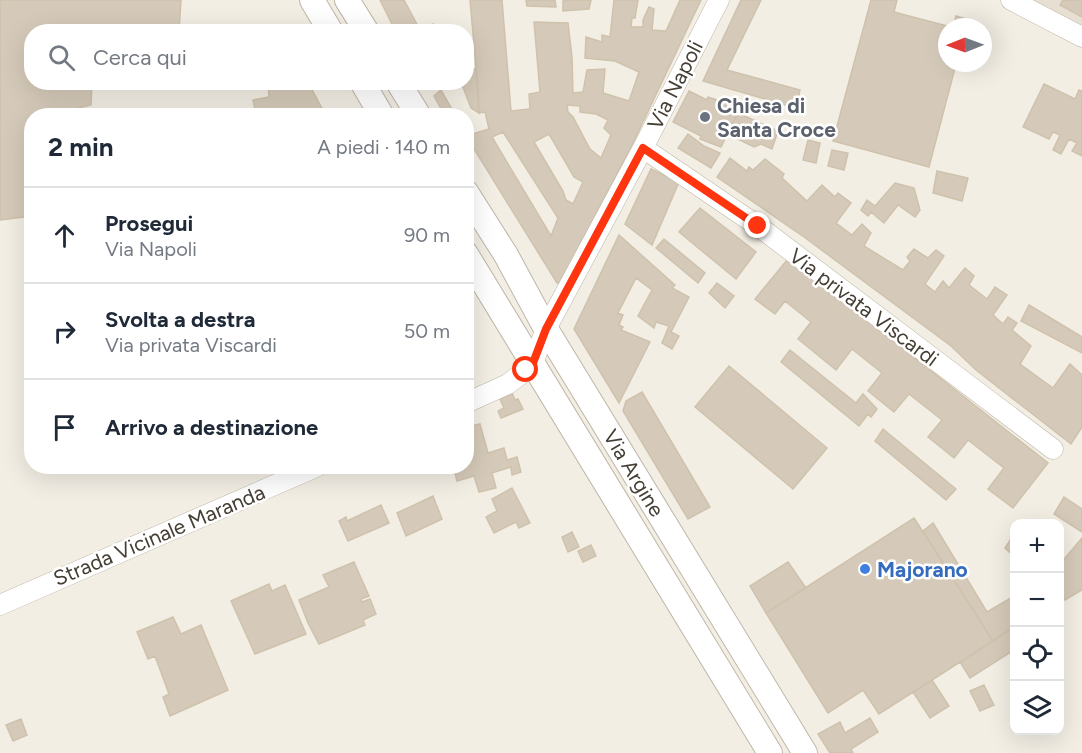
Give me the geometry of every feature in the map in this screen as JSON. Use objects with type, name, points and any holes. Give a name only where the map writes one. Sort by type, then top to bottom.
[{"type":"street","points":[[312,0],[326,24]]},
{"type":"street","points":[[347,0],[362,24]]},
{"type":"street","name":"Via Napoli","points":[[533,363],[546,329],[719,0]]},
{"type":"street","points":[[1011,0],[1082,37]]},
{"type":"street","points":[[367,90],[377,108]]},
{"type":"street","points":[[403,90],[414,108]]},
{"type":"street","name":"Via privata Viscardi","points":[[643,148],[758,226],[1053,449]]},
{"type":"street","name":"Via Argine","points":[[474,205],[506,255],[546,329],[805,753]]},
{"type":"street","name":"Via Argine","points":[[474,267],[770,753]]},
{"type":"street","points":[[474,399],[508,384],[533,363]]},
{"type":"street","name":"Strada Vicinale Maranda","points":[[0,604],[300,474]]},
{"type":"shaded area","points":[[1023,0],[1082,0],[1082,30]]},
{"type":"building","points":[[0,0],[181,0],[180,24],[24,24],[24,90],[92,90],[91,105],[78,108],[24,108],[24,217],[0,220]]},
{"type":"building","points":[[380,0],[404,0],[417,24],[392,24]]},
{"type":"building","points":[[470,0],[502,0],[511,111],[530,109],[529,94],[540,92],[534,22],[568,23],[573,93],[583,92],[587,70],[605,69],[603,93],[629,101],[639,72],[615,61],[585,58],[586,37],[602,42],[602,35],[610,37],[614,0],[638,0],[631,27],[643,27],[643,20],[649,7],[654,9],[652,30],[666,31],[680,0],[701,0],[633,143],[560,283],[557,283],[474,149],[474,134],[489,129],[485,112],[479,113],[474,24],[472,24]],"holes":[[[567,105],[580,106],[580,112],[596,114],[608,120],[604,128],[611,135],[601,158],[590,149],[568,112]],[[503,132],[558,218],[551,236],[492,137]],[[549,134],[574,177],[583,182],[573,204],[566,200],[534,142]]]},
{"type":"building","points":[[526,0],[555,0],[556,7],[527,6]]},
{"type":"building","points":[[591,0],[589,9],[563,11],[563,1]]},
{"type":"building","points":[[741,0],[761,0],[727,70],[800,90],[796,108],[703,81]]},
{"type":"building","points":[[871,0],[897,0],[894,12],[938,24],[938,72],[954,72],[929,167],[833,141]]},
{"type":"building","points":[[1063,0],[1082,0],[1082,17],[1060,5]]},
{"type":"building","points":[[474,69],[476,69],[479,113],[471,108],[464,90],[474,90]]},
{"type":"building","points":[[1044,84],[1075,99],[1079,90],[1082,91],[1082,156],[1072,151],[1077,143],[1069,139],[1061,154],[1053,150],[1060,135],[1053,132],[1049,139],[1023,127]]},
{"type":"building","points":[[269,90],[312,90],[322,108],[255,108],[253,100],[269,97]]},
{"type":"building","points":[[441,90],[451,108],[441,108],[434,96]]},
{"type":"building","name":"Chiesa di Santa Croce","points":[[689,91],[707,100],[708,97],[740,108],[721,147],[700,139],[701,136],[673,122]]},
{"type":"building","points":[[738,113],[778,131],[772,149],[761,144],[754,147],[727,134]]},
{"type":"building","points":[[688,134],[704,146],[720,153],[711,168],[678,148]]},
{"type":"building","points":[[808,140],[820,143],[816,163],[803,160]]},
{"type":"building","points":[[832,150],[848,153],[844,170],[828,166]]},
{"type":"building","points":[[730,158],[747,171],[749,167],[753,170],[765,159],[784,174],[782,178],[807,201],[822,185],[835,197],[838,193],[851,203],[836,223],[852,235],[862,224],[871,233],[864,246],[903,270],[910,261],[907,257],[914,249],[928,258],[936,250],[944,256],[925,284],[935,292],[943,281],[949,288],[965,268],[974,276],[969,285],[987,299],[995,287],[1007,295],[993,315],[1003,324],[1008,317],[1017,323],[1012,330],[1031,346],[1020,364],[1053,388],[1070,364],[1082,375],[1082,427],[1071,444],[976,370],[951,346],[804,237],[717,177]]},
{"type":"building","points":[[651,169],[679,182],[652,245],[625,224]]},
{"type":"building","points":[[937,171],[968,178],[962,201],[933,193]]},
{"type":"building","points":[[895,183],[914,188],[920,210],[915,217],[898,205],[884,223],[871,212],[868,216],[861,210],[867,200],[875,206]]},
{"type":"building","points":[[700,208],[756,252],[736,279],[679,232]]},
{"type":"building","points":[[619,235],[675,285],[672,288],[689,297],[671,332],[679,336],[672,349],[662,343],[669,326],[656,322],[654,328],[638,316],[652,290],[636,278],[618,313],[623,315],[619,325],[623,327],[621,330],[650,342],[619,403],[574,329]]},
{"type":"building","points":[[664,239],[705,273],[698,283],[656,248]]},
{"type":"building","points":[[787,260],[1048,463],[1013,508],[988,489],[1004,468],[968,440],[954,458],[928,437],[942,420],[909,394],[894,412],[868,391],[882,373],[852,349],[836,370],[798,339],[811,322],[785,301],[775,314],[755,299]]},
{"type":"building","points":[[717,283],[734,296],[725,308],[709,293]]},
{"type":"building","points":[[1029,305],[1082,337],[1082,353],[1021,321]]},
{"type":"building","points":[[790,350],[856,403],[863,394],[877,409],[871,417],[868,414],[859,426],[781,362]]},
{"type":"building","points":[[729,366],[827,448],[793,489],[695,407]]},
{"type":"building","points":[[642,392],[710,507],[688,519],[623,411],[626,401]]},
{"type":"building","points":[[512,393],[523,409],[501,418],[498,411],[504,408],[500,399]]},
{"type":"building","points":[[480,424],[488,453],[504,448],[507,460],[517,457],[521,472],[512,475],[511,467],[492,473],[496,488],[479,492],[474,476],[457,481],[455,474],[474,474],[474,425]]},
{"type":"building","points":[[883,429],[956,489],[946,500],[875,441]]},
{"type":"building","points":[[512,488],[530,523],[519,528],[516,522],[494,533],[486,517],[497,511],[492,499]]},
{"type":"building","points":[[433,496],[442,519],[406,536],[397,513]]},
{"type":"building","points":[[1064,497],[1082,509],[1082,532],[1064,519],[1054,514]]},
{"type":"building","points":[[381,505],[389,523],[348,541],[339,521],[346,517],[347,521]]},
{"type":"building","points":[[914,518],[993,641],[879,714],[863,690],[828,713],[766,613]]},
{"type":"building","points":[[933,523],[987,612],[1010,598],[1010,630],[993,641],[923,531]]},
{"type":"building","points":[[572,532],[579,547],[568,552],[562,537]]},
{"type":"building","points":[[1082,538],[1082,590],[1065,600],[1064,599],[1064,559]]},
{"type":"building","points":[[1010,540],[1010,552],[1005,548]]},
{"type":"building","points":[[591,545],[596,556],[583,562],[578,551]]},
{"type":"building","points":[[354,562],[369,596],[361,599],[362,602],[370,599],[376,614],[363,620],[365,625],[319,644],[299,600],[329,587],[323,575]]},
{"type":"building","points":[[788,562],[806,588],[766,613],[750,586]]},
{"type":"building","points":[[269,584],[272,591],[285,585],[306,634],[255,654],[231,601]]},
{"type":"building","points":[[173,617],[181,634],[201,625],[228,690],[170,716],[163,697],[169,694],[155,656],[148,659],[137,632]]},
{"type":"building","points":[[1010,630],[1010,653],[970,678],[960,662]]},
{"type":"building","points":[[932,680],[949,706],[930,718],[913,692]]},
{"type":"building","points":[[984,685],[994,705],[980,711],[970,691]]},
{"type":"building","points":[[870,718],[878,732],[851,749],[853,753],[830,753],[818,734],[840,722],[845,733]]},
{"type":"building","points":[[21,719],[27,735],[13,741],[6,725]]},
{"type":"place","name":"Chiesa di Santa Croce","points":[[705,117]]},
{"type":"place","name":"Majorano","points":[[865,569]]},
{"type":"route","points":[[526,370],[533,363],[546,329],[643,148],[758,226]]}]
